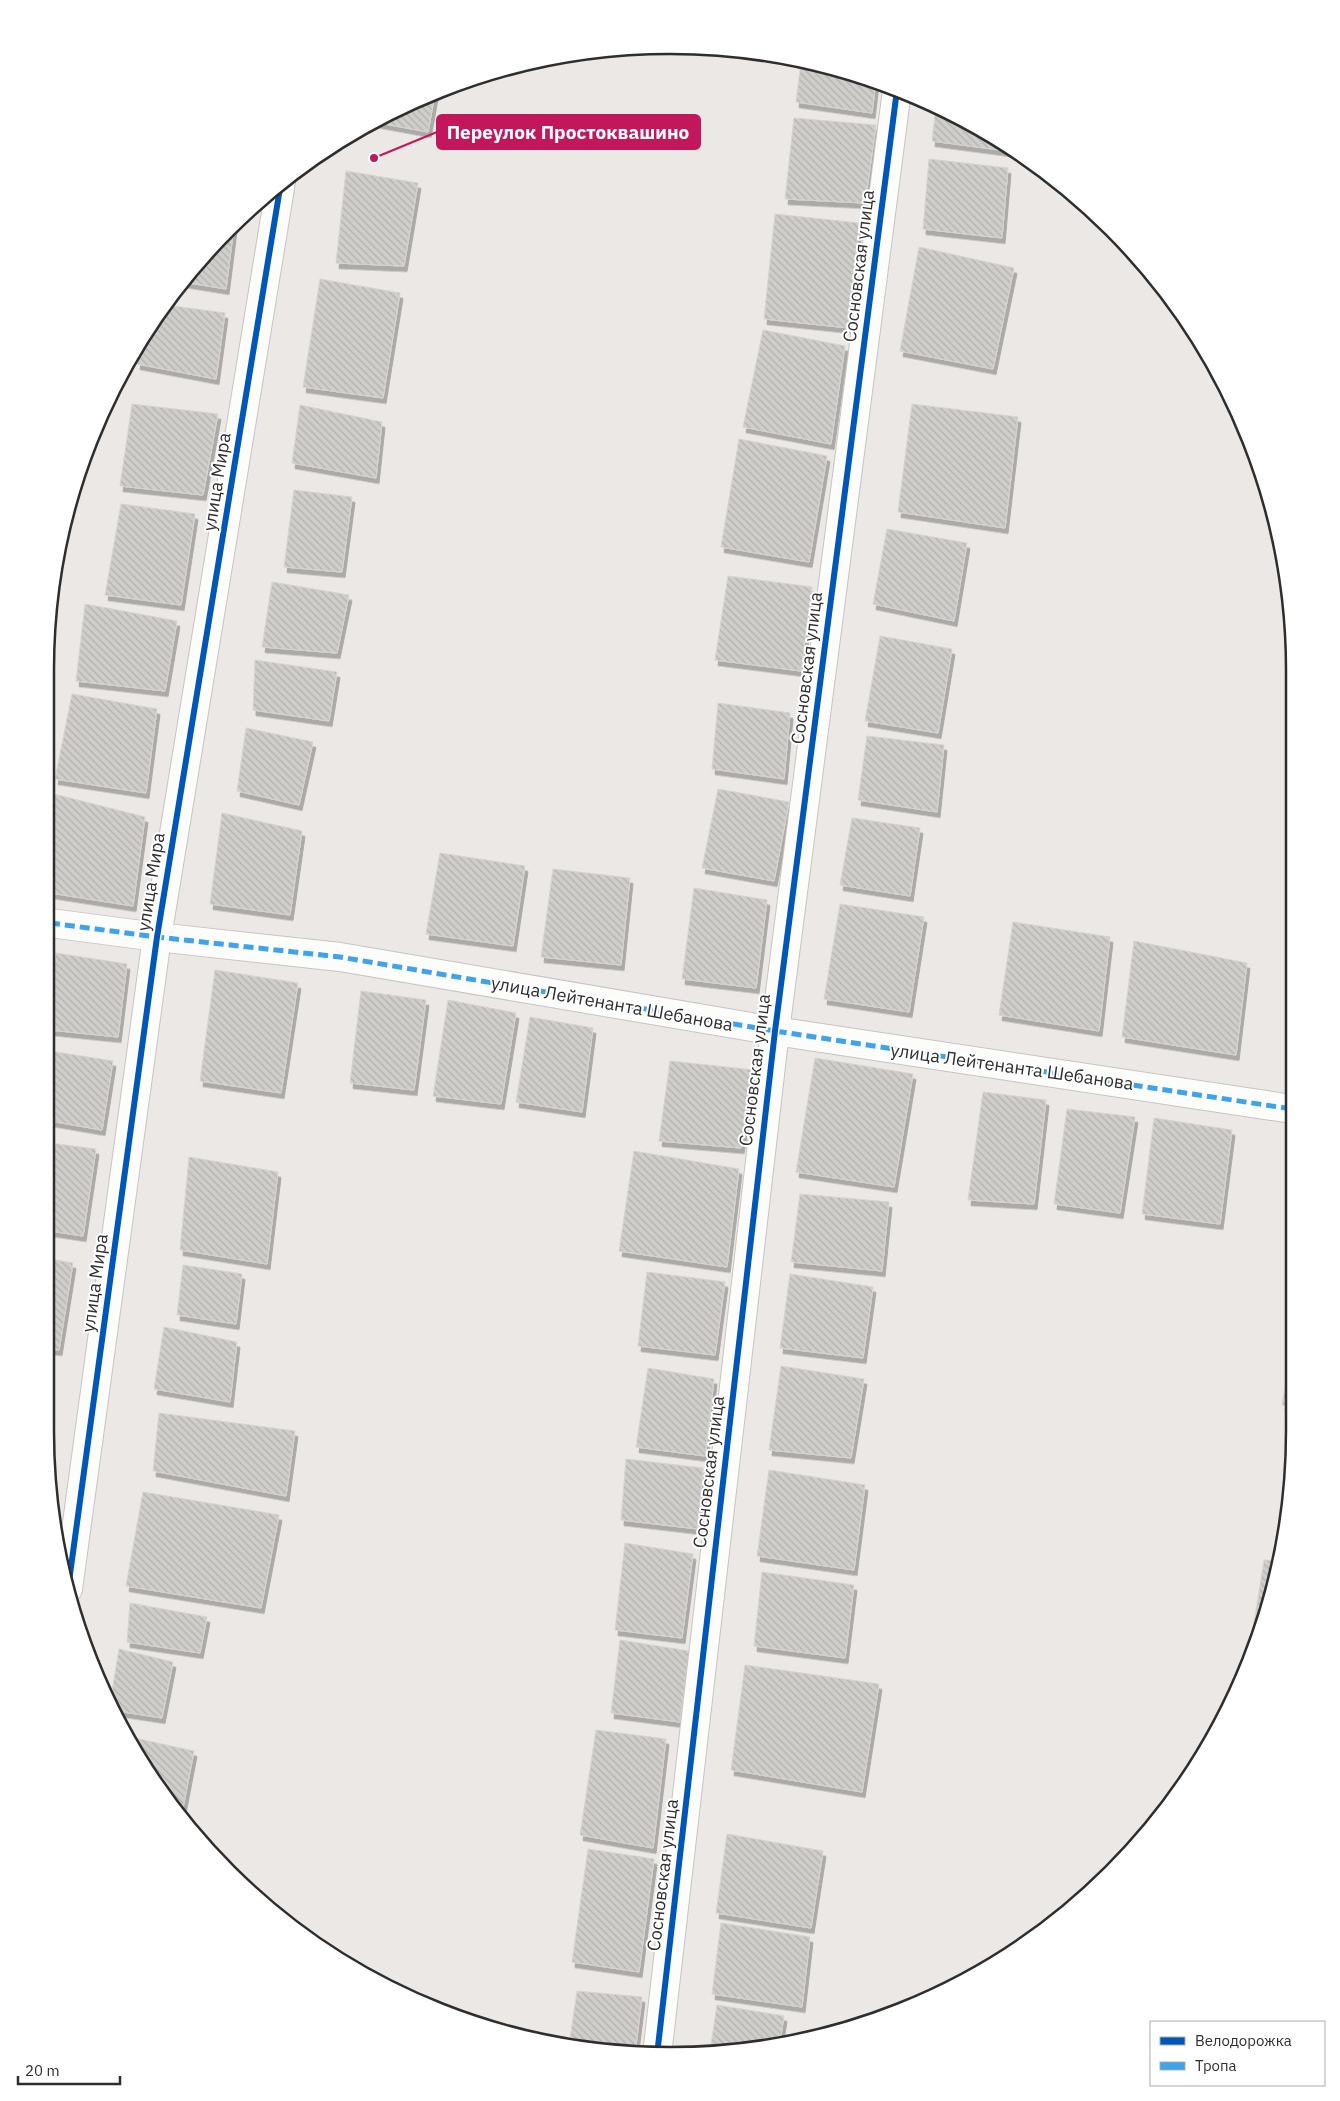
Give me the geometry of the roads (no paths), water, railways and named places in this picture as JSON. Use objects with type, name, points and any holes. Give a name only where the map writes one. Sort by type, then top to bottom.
[{"type":"street","name":"Сосновская улица","points":[[658,2047],[775,1031],[896,97]]},
{"type":"street","name":"улица Мира","points":[[71,1571],[157,937],[279,194]]},
{"type":"street","name":"улица Лейтенанта Шебанова","points":[[54,923],[157,937],[340,958],[775,1031],[1286,1108]]},
{"type":"place","name":"Переулок Простоквашино","points":[[374,158]]}]
